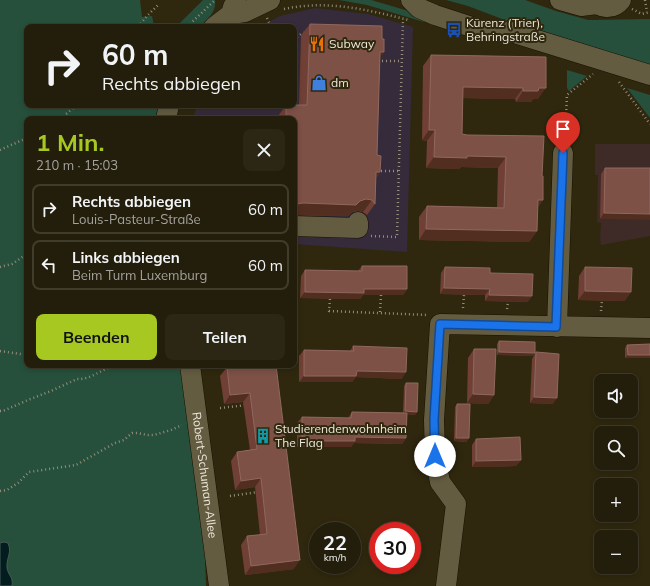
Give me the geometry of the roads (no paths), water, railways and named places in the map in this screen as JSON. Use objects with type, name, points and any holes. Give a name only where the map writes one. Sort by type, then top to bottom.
[{"type":"street","points":[[410,0],[419,8],[434,15],[481,30],[511,32],[650,75]]},
{"type":"street","points":[[432,0],[484,16],[511,32]]},
{"type":"street","points":[[560,0],[582,6],[596,2],[603,7],[611,7],[622,0]]},
{"type":"street","points":[[217,24],[235,7],[245,12],[268,8]]},
{"type":"street","points":[[556,327],[563,153]]},
{"type":"street","points":[[297,226],[362,229]]},
{"type":"street","points":[[446,586],[456,504],[440,482],[435,456],[434,420],[440,324],[650,328]]},
{"type":"street","name":"Robert-Schuman-Allee","points":[[190,368],[218,586]]},
{"type":"water","points":[[0,543],[8,543],[9,546],[7,568],[12,580],[12,586],[0,586]]},
{"type":"place","name":"Kürenz (Trier), Behringstraße","points":[[454,30]]},
{"type":"place","name":"Subway","points":[[317,44]]},
{"type":"place","name":"dm","points":[[319,83]]},
{"type":"place","name":"Studierendenwohnheim The Flag","points":[[263,436]]}]
